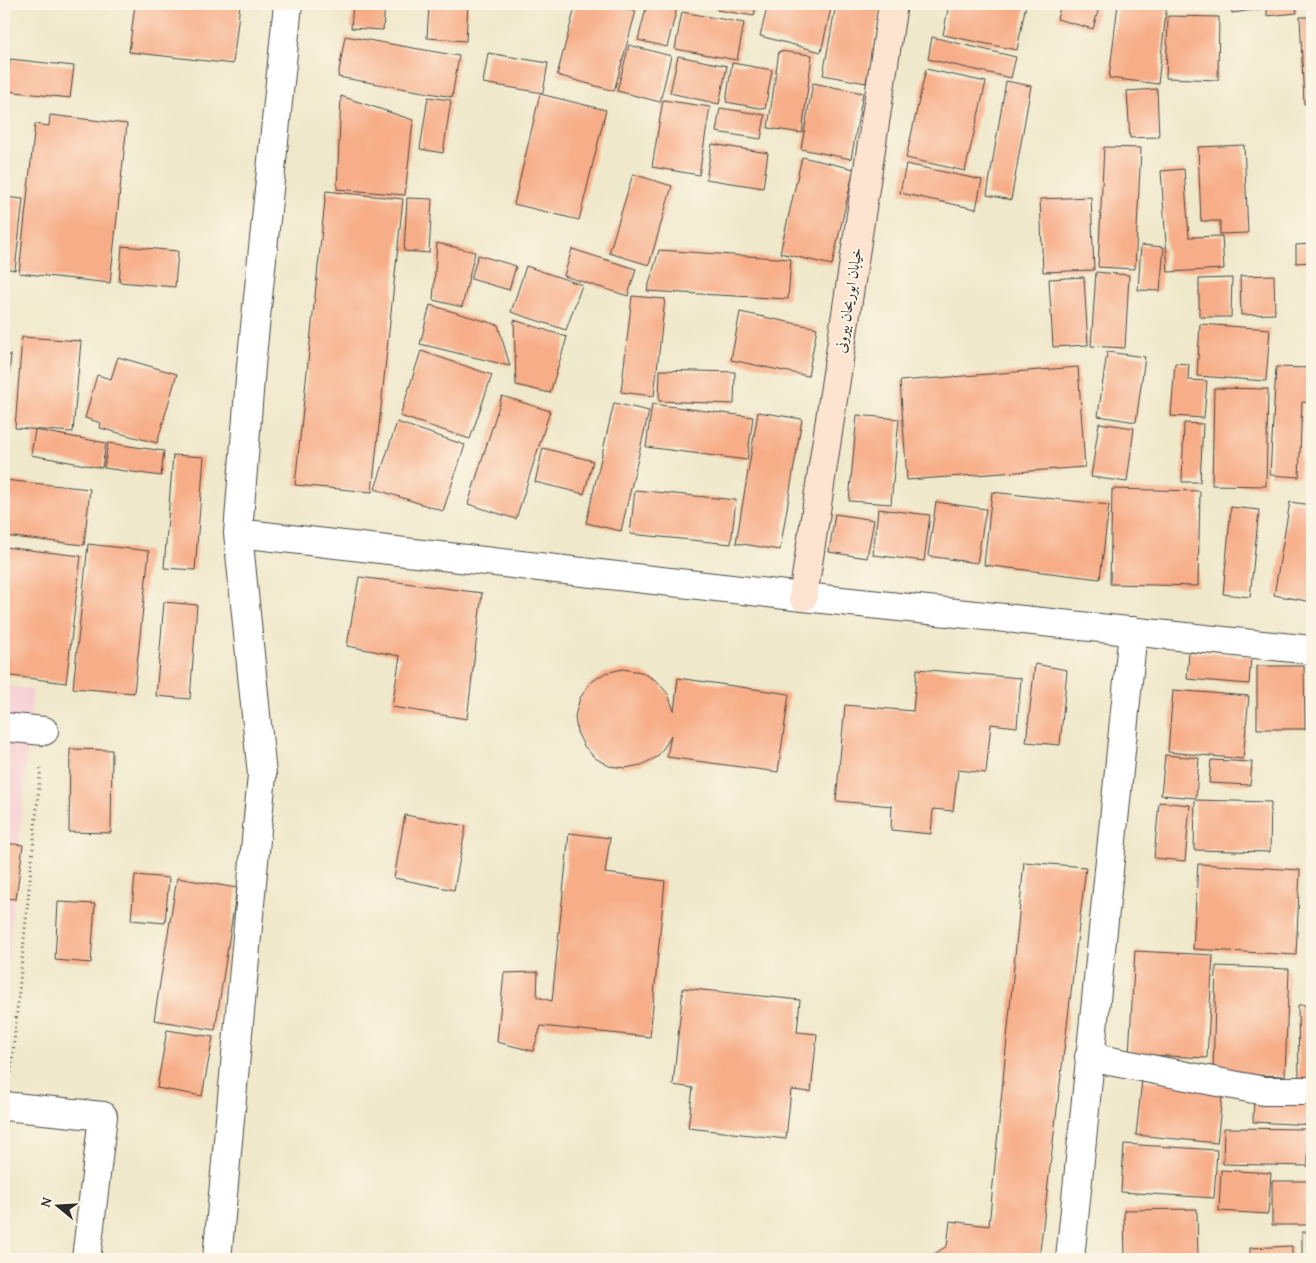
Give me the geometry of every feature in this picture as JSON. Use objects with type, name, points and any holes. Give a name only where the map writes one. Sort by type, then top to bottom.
[{"type":"street","points":[[217,1259],[262,775],[238,533],[251,366],[288,4]]},
{"type":"street","name":"خیابان ابوریحان بیرونی","points":[[803,597],[894,4]]},
{"type":"street","points":[[238,533],[803,597],[1312,650]]},
{"type":"street","points":[[1070,1259],[1133,631]]},
{"type":"street","points":[[4,727],[44,732]]},
{"type":"street","points":[[1089,1057],[1264,1091],[1312,1091]]},
{"type":"street","points":[[6,1106],[103,1116],[86,1259]]},
{"type":"path","points":[[6,1106],[44,732]]},
{"type":"shaded area","points":[[4,686],[33,689],[4,1000]]},
{"type":"building","points":[[135,4],[240,4],[233,64],[129,52]]},
{"type":"building","points":[[353,4],[385,4],[383,30],[351,28]]},
{"type":"building","points":[[429,4],[468,4],[466,41],[427,38]]},
{"type":"building","points":[[576,4],[611,4],[636,11],[614,91],[557,75]]},
{"type":"building","points":[[647,4],[678,4],[667,47],[638,40]]},
{"type":"building","points":[[718,4],[756,4],[754,16],[717,10]]},
{"type":"building","points":[[768,4],[832,4],[821,52],[760,36]]},
{"type":"building","points":[[836,4],[881,4],[866,83],[823,75]]},
{"type":"building","points":[[949,4],[1026,4],[1017,50],[943,35]]},
{"type":"building","points":[[1061,4],[1100,4],[1093,29],[1057,19]]},
{"type":"building","points":[[1118,4],[1167,4],[1158,84],[1109,78]]},
{"type":"building","points":[[1231,4],[1296,4],[1297,13],[1267,16],[1267,8],[1232,13]]},
{"type":"building","points":[[1309,4],[1312,4],[1312,103],[1304,104],[1300,17],[1309,17]]},
{"type":"building","points":[[682,12],[744,23],[737,60],[675,49]]},
{"type":"building","points":[[1168,16],[1219,17],[1218,80],[1166,78]]},
{"type":"building","points":[[345,36],[459,56],[452,97],[338,77]]},
{"type":"building","points":[[932,37],[1016,57],[1011,78],[928,59]]},
{"type":"building","points":[[629,45],[671,56],[660,102],[617,91]]},
{"type":"building","points":[[779,51],[812,55],[802,133],[768,128]]},
{"type":"building","points":[[488,53],[548,63],[543,93],[483,83]]},
{"type":"building","points":[[678,56],[727,66],[719,104],[670,93]]},
{"type":"building","points":[[10,59],[74,66],[70,98],[6,91]]},
{"type":"building","points":[[732,63],[772,70],[765,109],[726,102]]},
{"type":"building","points":[[926,69],[986,82],[965,171],[906,158]]},
{"type":"building","points":[[1006,81],[1031,86],[1011,200],[987,195]]},
{"type":"building","points":[[813,83],[863,93],[851,159],[801,149]]},
{"type":"building","points":[[1157,89],[1159,137],[1130,138],[1127,91]]},
{"type":"building","points":[[540,94],[606,110],[579,220],[514,204]]},
{"type":"building","points":[[341,96],[413,120],[405,195],[337,189]]},
{"type":"building","points":[[428,97],[451,100],[443,153],[420,149]]},
{"type":"building","points":[[663,100],[710,107],[699,175],[652,167]]},
{"type":"building","points":[[720,108],[765,115],[761,139],[716,132]]},
{"type":"building","points":[[50,115],[127,124],[110,283],[19,273],[35,124],[49,126]]},
{"type":"building","points":[[712,144],[768,153],[763,188],[706,179]]},
{"type":"building","points":[[1244,145],[1248,233],[1220,234],[1220,221],[1201,221],[1198,147]]},
{"type":"building","points":[[1104,147],[1141,148],[1135,269],[1098,267]]},
{"type":"building","points":[[802,157],[854,169],[832,265],[780,253]]},
{"type":"building","points":[[906,164],[982,180],[976,209],[900,193]]},
{"type":"building","points":[[1184,169],[1189,237],[1222,236],[1224,269],[1168,272],[1161,171]]},
{"type":"building","points":[[633,174],[672,186],[649,265],[609,253]]},
{"type":"building","points":[[326,191],[403,199],[372,492],[295,485]]},
{"type":"building","points":[[4,197],[23,199],[15,270],[4,268]]},
{"type":"building","points":[[1091,197],[1094,270],[1043,272],[1040,199]]},
{"type":"building","points":[[407,198],[432,199],[429,253],[404,251]]},
{"type":"building","points":[[437,243],[475,252],[462,307],[433,300]]},
{"type":"building","points":[[1312,244],[1312,262],[1296,263],[1296,245]]},
{"type":"building","points":[[1141,245],[1164,247],[1160,291],[1138,290]]},
{"type":"building","points":[[122,246],[178,251],[175,287],[119,282]]},
{"type":"building","points":[[572,249],[636,269],[628,296],[564,276]]},
{"type":"building","points":[[659,250],[791,259],[788,299],[647,291]]},
{"type":"building","points":[[478,255],[516,266],[509,290],[471,279]]},
{"type":"building","points":[[526,266],[582,285],[566,330],[511,312]]},
{"type":"building","points":[[1096,272],[1129,275],[1125,348],[1091,346]]},
{"type":"building","points":[[1274,275],[1275,314],[1241,315],[1240,276]]},
{"type":"building","points":[[1084,277],[1088,345],[1053,347],[1049,279]]},
{"type":"building","points":[[1232,278],[1231,317],[1199,317],[1199,279]]},
{"type":"building","points":[[632,296],[665,299],[654,396],[621,392]]},
{"type":"building","points":[[430,305],[498,325],[510,366],[420,344]]},
{"type":"building","points":[[740,312],[817,328],[808,376],[731,360]]},
{"type":"building","points":[[514,320],[567,337],[550,393],[516,385]]},
{"type":"building","points":[[1200,324],[1270,329],[1266,381],[1197,376]]},
{"type":"building","points":[[22,337],[81,341],[73,432],[15,428]]},
{"type":"building","points":[[421,351],[492,375],[470,439],[400,416]]},
{"type":"building","points":[[1107,352],[1145,357],[1136,422],[1098,416]]},
{"type":"building","points":[[4,355],[11,355],[5,417],[4,417]]},
{"type":"building","points":[[118,357],[177,374],[157,443],[100,428],[101,423],[85,418],[97,375],[111,379]]},
{"type":"building","points":[[1175,363],[1189,364],[1188,380],[1207,381],[1204,418],[1171,416]]},
{"type":"building","points":[[1078,367],[1085,467],[907,480],[900,381]]},
{"type":"building","points":[[1276,367],[1312,368],[1312,403],[1302,402],[1299,477],[1270,475]]},
{"type":"building","points":[[660,370],[735,372],[734,404],[659,401]]},
{"type":"building","points":[[1214,388],[1268,389],[1266,486],[1212,485]]},
{"type":"building","points":[[502,396],[550,411],[516,519],[468,504]]},
{"type":"building","points":[[614,403],[649,411],[621,531],[586,523]]},
{"type":"building","points":[[652,404],[753,417],[747,460],[646,447]]},
{"type":"building","points":[[758,412],[802,419],[780,550],[736,543]]},
{"type":"building","points":[[857,415],[899,419],[891,504],[849,501]]},
{"type":"building","points":[[397,422],[465,445],[443,511],[375,489]]},
{"type":"building","points":[[1099,423],[1134,428],[1127,482],[1091,477]]},
{"type":"building","points":[[1184,423],[1203,424],[1200,482],[1182,482]]},
{"type":"building","points":[[35,430],[106,443],[102,468],[31,455]]},
{"type":"building","points":[[108,443],[164,451],[161,476],[104,468]]},
{"type":"building","points":[[543,448],[593,461],[584,494],[535,482]]},
{"type":"building","points":[[173,455],[204,457],[195,570],[164,568]]},
{"type":"building","points":[[4,480],[90,489],[84,545],[4,536]]},
{"type":"building","points":[[1112,489],[1200,491],[1198,586],[1110,584]]},
{"type":"building","points":[[635,490],[736,500],[731,544],[630,534]]},
{"type":"building","points":[[992,492],[1109,505],[1100,579],[984,565]]},
{"type":"building","points":[[936,502],[986,509],[977,563],[928,556]]},
{"type":"building","points":[[1290,502],[1312,505],[1312,602],[1274,595]]},
{"type":"building","points":[[1231,507],[1259,510],[1250,597],[1223,594]]},
{"type":"building","points":[[878,509],[930,515],[924,561],[873,555]]},
{"type":"building","points":[[835,514],[874,520],[867,558],[829,552]]},
{"type":"building","points":[[88,544],[149,551],[134,693],[73,688]]},
{"type":"building","points":[[4,547],[81,556],[66,683],[4,675]]},
{"type":"building","points":[[359,577],[482,593],[467,719],[392,707],[400,656],[347,646]]},
{"type":"building","points":[[164,602],[197,605],[190,699],[156,696]]},
{"type":"building","points":[[1189,652],[1251,657],[1249,684],[1187,679]]},
{"type":"building","points":[[1035,664],[1067,670],[1060,745],[1026,742]]},
{"type":"building","points":[[1257,666],[1304,666],[1305,729],[1257,729]]},
{"type":"building","points":[[623,669],[641,672],[657,681],[668,694],[674,711],[678,678],[789,694],[778,772],[667,757],[671,735],[657,757],[641,765],[625,768],[609,766],[595,758],[584,746],[577,732],[575,716],[580,698],[590,683],[605,673]]},
{"type":"building","points":[[917,669],[1021,678],[1017,727],[991,724],[986,773],[958,770],[953,811],[933,809],[931,834],[891,830],[892,806],[836,801],[845,705],[913,711]]},
{"type":"building","points":[[1173,690],[1249,696],[1243,759],[1168,752]]},
{"type":"building","points":[[70,749],[112,750],[111,833],[69,832]]},
{"type":"building","points":[[1165,755],[1199,758],[1196,798],[1161,795]]},
{"type":"building","points":[[1211,760],[1252,762],[1250,785],[1209,783]]},
{"type":"building","points":[[1195,800],[1271,802],[1270,852],[1194,850]]},
{"type":"building","points":[[1159,802],[1190,805],[1185,861],[1154,858]]},
{"type":"building","points":[[405,815],[466,826],[454,890],[394,878]]},
{"type":"building","points":[[569,833],[610,838],[605,873],[665,881],[650,1037],[541,1026],[533,1051],[497,1042],[504,973],[538,972],[537,997],[552,1001]]},
{"type":"building","points":[[4,843],[23,845],[16,899],[4,898]]},
{"type":"building","points":[[1024,862],[1086,867],[1039,1259],[926,1259],[947,1246],[950,1221],[989,1226]]},
{"type":"building","points":[[1198,864],[1300,870],[1296,955],[1193,949]]},
{"type":"building","points":[[135,875],[169,878],[165,923],[131,920]]},
{"type":"building","points":[[177,878],[237,888],[215,1030],[154,1020]]},
{"type":"building","points":[[58,902],[95,904],[91,963],[55,960]]},
{"type":"building","points":[[1135,951],[1213,955],[1207,1058],[1129,1054]]},
{"type":"building","points":[[1216,966],[1289,969],[1285,1076],[1213,1074]]},
{"type":"building","points":[[683,988],[800,1000],[797,1032],[817,1034],[811,1092],[791,1090],[786,1139],[688,1128],[693,1088],[673,1085]]},
{"type":"building","points":[[1298,1005],[1312,1005],[1312,1081],[1299,1081]]},
{"type":"building","points":[[167,1030],[213,1037],[202,1096],[157,1088]]},
{"type":"building","points":[[1142,1080],[1223,1088],[1217,1143],[1136,1135]]},
{"type":"building","points":[[1254,1095],[1312,1097],[1312,1125],[1253,1122]]},
{"type":"building","points":[[1224,1128],[1308,1129],[1308,1166],[1223,1164]]},
{"type":"building","points":[[1124,1144],[1217,1150],[1214,1198],[1121,1192]]},
{"type":"building","points":[[1221,1170],[1271,1173],[1268,1214],[1219,1211]]},
{"type":"building","points":[[1272,1181],[1312,1181],[1312,1225],[1272,1225]]},
{"type":"building","points":[[1197,1209],[1198,1259],[1125,1259],[1124,1210]]},
{"type":"building","points":[[1302,1232],[1312,1232],[1312,1259],[1302,1259]]},
{"type":"building","points":[[1292,1246],[1292,1259],[1250,1259],[1250,1248]]}]
